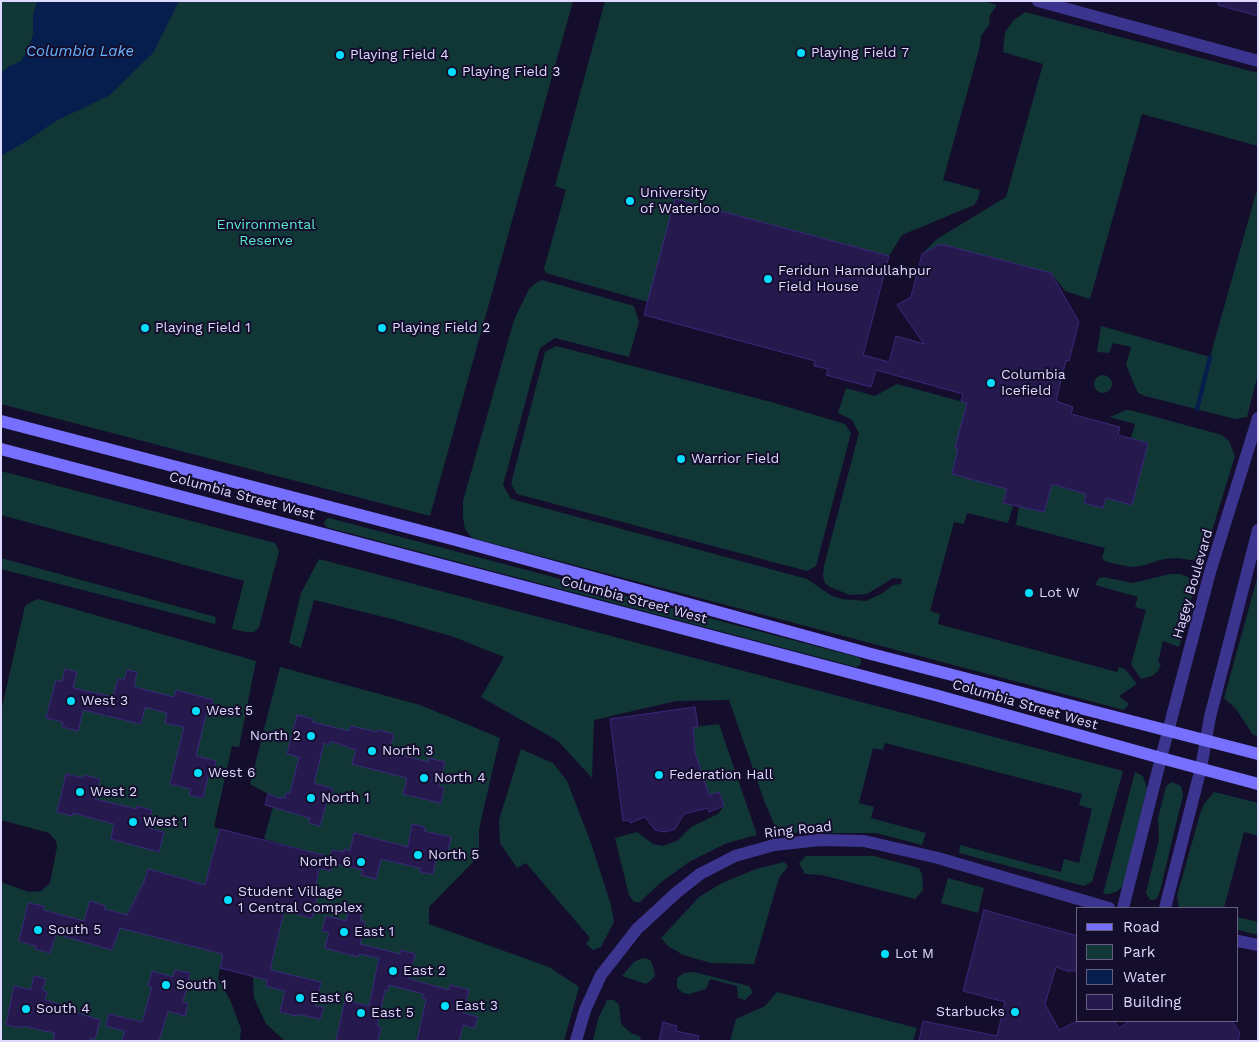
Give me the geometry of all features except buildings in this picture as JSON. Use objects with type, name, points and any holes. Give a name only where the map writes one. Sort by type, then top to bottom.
[{"type":"main road","name":"Columbia Street West","points":[[1,421],[452,539],[871,654],[1258,754]]},
{"type":"main road","name":"Columbia Street West","points":[[1,449],[936,695],[1258,784]]},
{"type":"street","points":[[1038,1],[1258,61]]},
{"type":"street","name":"Hagey Boulevard","points":[[1123,907],[1210,572],[1256,435],[1258,418]]},
{"type":"street","points":[[1165,907],[1202,768],[1210,717],[1258,530]]},
{"type":"street","name":"Ring Road","points":[[576,1041],[585,1010],[601,975],[637,929],[700,874],[735,856],[774,845],[820,840],[864,841],[938,858],[1106,907]]},
{"type":"street","points":[[1239,940],[1258,945]]},
{"type":"green space","name":"Environmental Reserve","points":[[1,1],[573,1],[430,516],[1,404]]},
{"type":"green space","points":[[605,1],[984,1],[997,5],[990,15],[989,25],[981,36],[980,46],[943,180],[980,190],[978,199],[974,205],[902,235],[889,256],[675,199],[648,302],[546,273],[544,269],[566,190],[555,186]]},
{"type":"green space","points":[[1025,12],[1258,73],[1258,146],[1142,114],[1090,299],[1065,291],[1051,273],[940,244],[922,254],[937,239],[1006,197],[1043,64],[1003,52],[1005,32],[1014,20]]},
{"type":"green space","points":[[1258,186],[1258,374],[1247,417],[1235,419],[1138,393],[1126,365],[1131,347],[1113,343],[1109,353],[1097,352],[1101,326],[1210,357]]},
{"type":"green space","points":[[542,280],[634,306],[639,322],[629,357],[555,338],[540,348],[503,485],[511,499],[807,579],[832,596],[842,599],[866,601],[883,593],[893,585],[901,584],[902,579],[893,578],[867,594],[850,595],[830,587],[825,583],[823,576],[859,433],[852,420],[838,413],[846,388],[875,396],[897,384],[1026,419],[1003,503],[1013,506],[1008,523],[967,513],[964,524],[954,522],[930,611],[940,614],[938,624],[1117,672],[1119,667],[1125,669],[1137,684],[1119,696],[1129,704],[1124,710],[472,538],[465,529],[463,501],[514,320],[529,289]]},
{"type":"green space","name":"Warrior Field","points":[[556,346],[771,402],[845,424],[851,433],[816,566],[807,571],[517,494],[511,484],[545,352]]},
{"type":"green space","points":[[1103,375],[1109,378],[1112,384],[1109,390],[1103,393],[1097,390],[1094,384],[1097,378]]},
{"type":"green space","points":[[1126,410],[1222,435],[1229,441],[1235,456],[1207,547],[1200,558],[1191,560],[1164,559],[1132,567],[1105,561],[1102,558],[1105,548],[1016,525],[1019,506],[1044,512],[1052,484],[1086,494],[1084,503],[1103,508],[1106,498],[1132,505],[1148,443],[1131,438],[1135,424],[1110,417]]},
{"type":"green space","points":[[1,471],[275,543],[279,551],[259,627],[254,632],[232,629],[244,581],[1,515]]},
{"type":"green space","points":[[329,518],[857,657],[861,659],[861,662],[856,667],[326,527],[324,523]]},
{"type":"green space","points":[[1,558],[216,617],[215,624],[1,569]]},
{"type":"green space","points":[[319,559],[1123,771],[1092,882],[1084,886],[959,853],[960,845],[1061,872],[1064,859],[1079,863],[1092,809],[1079,805],[1082,794],[885,743],[883,750],[873,748],[859,803],[874,807],[871,818],[926,833],[922,845],[876,833],[778,833],[765,803],[729,700],[676,701],[594,720],[592,778],[558,741],[481,697],[504,657],[454,637],[392,619],[314,600],[301,648],[289,643],[301,593]]},
{"type":"green space","points":[[1170,574],[1180,574],[1188,577],[1193,582],[1194,589],[1179,647],[1163,641],[1158,662],[1161,664],[1158,671],[1152,676],[1141,679],[1131,664],[1146,610],[1135,607],[1138,597],[1095,585],[1099,578],[1103,577],[1133,583]]},
{"type":"green space","points":[[1258,575],[1258,736],[1253,735],[1236,709],[1224,698]]},
{"type":"green space","points":[[39,599],[256,661],[239,747],[232,746],[214,827],[220,829],[205,885],[148,869],[137,908],[137,932],[223,954],[218,978],[231,1002],[241,1029],[240,1041],[1,1041],[1,882],[29,892],[41,891],[50,883],[57,847],[56,841],[49,833],[1,820],[1,711],[25,606]]},
{"type":"green space","points":[[280,667],[420,705],[500,738],[479,829],[479,850],[473,862],[429,907],[429,924],[549,967],[579,987],[564,1041],[285,1041],[266,1024],[254,998],[253,976],[267,980],[284,911],[312,918],[318,892],[315,891],[322,857],[322,855],[264,839],[273,807],[278,809],[281,799],[250,784]]},
{"type":"green space","points":[[719,724],[757,835],[727,843],[689,862],[660,883],[640,902],[634,902],[629,895],[615,838],[637,832],[653,844],[662,846],[677,841],[691,827],[718,814],[724,806],[719,792],[709,795],[695,753],[693,727]]},
{"type":"green space","points":[[521,749],[553,763],[567,781],[591,843],[611,905],[614,922],[601,947],[593,950],[586,944],[590,938],[526,863],[517,868],[500,843],[499,820]]},
{"type":"green space","points":[[1135,772],[1143,776],[1147,788],[1124,882],[1122,887],[1116,892],[1103,894]]},
{"type":"green space","points":[[1172,782],[1181,786],[1183,795],[1160,891],[1157,898],[1150,900],[1146,893],[1159,839],[1158,818],[1166,786]]},
{"type":"green space","points":[[1214,792],[1258,803],[1258,836],[1244,832],[1224,907],[1179,907],[1177,896],[1204,804]]},
{"type":"green space","points":[[806,856],[874,856],[919,868],[922,875],[923,890],[915,899],[822,875],[805,874],[799,863]]},
{"type":"green space","points":[[784,862],[788,866],[779,878],[754,964],[711,963],[683,955],[668,946],[661,938],[699,897],[722,883],[756,869]]},
{"type":"green space","points":[[948,878],[984,888],[978,913],[941,903]]},
{"type":"green space","points":[[1239,917],[1258,922],[1258,935],[1239,930]]},
{"type":"green space","points":[[646,958],[651,961],[655,976],[646,984],[622,976],[634,962]]},
{"type":"green space","points":[[694,972],[749,986],[753,992],[745,1000],[738,998],[737,986],[710,979],[706,989],[689,994],[683,993],[677,988],[677,978],[684,973]]},
{"type":"green space","points":[[777,992],[917,1028],[913,1041],[730,1041],[736,1019],[765,1006]]},
{"type":"green space","points":[[607,1000],[614,1000],[619,1005],[621,1024],[631,1033],[641,1037],[640,1041],[593,1041],[598,1019]]},
{"type":"water","name":"Columbia Lake","points":[[37,1],[179,1],[153,53],[110,95],[54,122],[1,156],[1,75],[9,66],[21,61],[28,50],[33,34],[33,15]]},
{"type":"waterway","points":[[1197,409],[1210,357]]},
{"type":"place","name":"Playing Field 7","points":[[801,53]]},
{"type":"place","name":"Playing Field 4","points":[[340,55]]},
{"type":"place","name":"Playing Field 3","points":[[452,72]]},
{"type":"place","name":"University of Waterloo","points":[[630,201]]},
{"type":"place","name":"Feridun Hamdullahpur Field House","points":[[768,279]]},
{"type":"place","name":"Playing Field 1","points":[[145,328]]},
{"type":"place","name":"Playing Field 2","points":[[382,328]]},
{"type":"place","name":"Columbia Icefield","points":[[991,383]]},
{"type":"place","name":"Warrior Field","points":[[681,459]]},
{"type":"place","name":"Lot W","points":[[1029,593]]},
{"type":"place","name":"West 3","points":[[71,701]]},
{"type":"place","name":"West 5","points":[[196,711]]},
{"type":"place","name":"North 2","points":[[311,736]]},
{"type":"place","name":"North 3","points":[[372,751]]},
{"type":"place","name":"West 6","points":[[198,773]]},
{"type":"place","name":"Federation Hall","points":[[659,775]]},
{"type":"place","name":"North 4","points":[[424,778]]},
{"type":"place","name":"West 2","points":[[80,792]]},
{"type":"place","name":"North 1","points":[[311,798]]},
{"type":"place","name":"West 1","points":[[133,822]]},
{"type":"place","name":"North 5","points":[[418,855]]},
{"type":"place","name":"North 6","points":[[361,862]]},
{"type":"place","name":"Student Village 1 Central Complex","points":[[228,900]]},
{"type":"place","name":"South 5","points":[[38,930]]},
{"type":"place","name":"East 1","points":[[344,932]]},
{"type":"place","name":"Lot M","points":[[885,954]]},
{"type":"place","name":"East 2","points":[[393,971]]},
{"type":"place","name":"South 1","points":[[166,985]]},
{"type":"place","name":"East 6","points":[[300,998]]},
{"type":"place","name":"East 3","points":[[445,1006]]},
{"type":"place","name":"South 4","points":[[26,1009]]},
{"type":"place","name":"Starbucks","points":[[1015,1012]]},
{"type":"place","name":"East 5","points":[[361,1013]]}]
